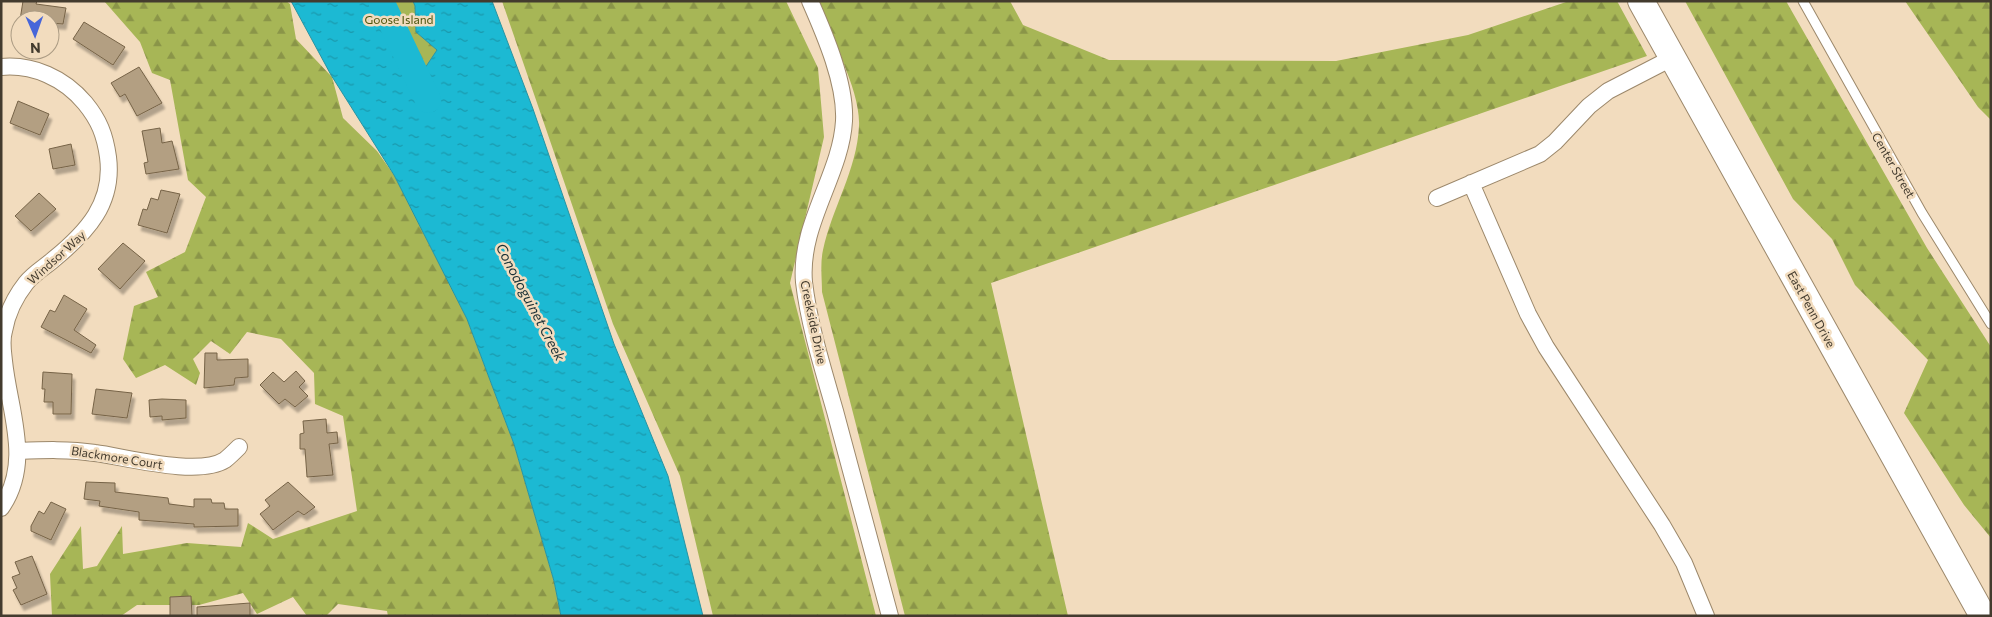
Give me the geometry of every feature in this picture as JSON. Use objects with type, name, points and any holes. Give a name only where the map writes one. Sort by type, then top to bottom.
[{"type":"main road","name":"East Penn Drive","points":[[1641,1],[1983,616]]},
{"type":"street","name":"Creekside Drive","points":[[810,1],[827,43],[842,91],[844,123],[838,151],[810,232],[804,259],[804,280],[821,359],[890,616]]},
{"type":"street","points":[[1437,198],[1540,154],[1555,142],[1589,106],[1608,91],[1672,58]]},
{"type":"street","name":"Windsor Way","points":[[1,66],[34,69],[53,76],[80,97],[101,125],[105,139],[109,173],[106,194],[91,225],[79,238],[32,276],[15,300],[6,319],[2,346],[18,451],[16,473],[10,492],[1,508]]},
{"type":"street","points":[[1471,183],[1528,314],[1546,347],[1662,525],[1684,563],[1706,616]]},
{"type":"street","name":"Blackmore Court","points":[[18,451],[66,449],[159,465],[200,466],[224,461],[239,447]]},
{"type":"lane","name":"Center Street","points":[[1803,1],[1922,213],[1991,324]]},
{"type":"green space","points":[[104,1],[286,1],[290,4],[296,39],[332,77],[343,118],[377,151],[394,175],[467,319],[514,444],[554,581],[561,616],[388,616],[387,611],[338,604],[326,616],[307,616],[293,597],[257,614],[243,593],[199,605],[137,605],[121,616],[52,616],[50,574],[81,526],[83,569],[97,566],[122,526],[123,554],[187,543],[241,547],[248,523],[273,539],[357,511],[343,416],[315,404],[314,373],[281,339],[247,332],[230,354],[211,341],[193,359],[200,373],[196,385],[165,365],[136,378],[123,359],[134,306],[158,297],[146,272],[185,252],[206,197],[188,180],[170,80],[152,73],[140,42]]},
{"type":"green space","name":"Goose Island","points":[[370,1],[413,1],[415,6],[416,32],[437,50],[425,68],[407,69]]},
{"type":"green space","points":[[502,1],[786,1],[818,68],[824,137],[790,283],[876,616],[713,616],[680,476],[613,324]]},
{"type":"green space","points":[[815,1],[1010,1],[1023,25],[1109,60],[1336,61],[1468,35],[1569,1],[1617,1],[1647,56],[991,283],[1068,616],[905,616],[822,292],[821,266],[823,250],[854,158],[859,126],[855,96],[850,80]]},
{"type":"green space","points":[[1685,1],[1786,1],[1927,248],[1991,347],[1991,538],[1964,505],[1904,413],[1928,360],[1855,285],[1832,239],[1793,199]]},
{"type":"green space","points":[[1905,1],[1991,1],[1991,120],[1978,107]]},
{"type":"water","points":[[291,1],[370,1],[407,69],[425,68],[437,50],[416,32],[415,6],[413,1],[492,1],[533,109],[614,344],[668,476],[703,616],[561,616],[554,581],[514,444],[467,319],[394,175],[331,75]]},
{"type":"building","points":[[23,1],[37,1],[36,4],[66,8],[63,24],[60,24],[60,10],[22,10]]},
{"type":"building","points":[[84,22],[125,47],[113,65],[73,39]]},
{"type":"building","points":[[139,67],[162,103],[137,116],[125,94],[120,97],[111,83]]},
{"type":"building","points":[[18,101],[49,114],[40,135],[10,123]]},
{"type":"building","points":[[160,128],[162,143],[172,141],[179,169],[146,174],[144,163],[148,162],[142,131]]},
{"type":"building","points":[[71,144],[75,165],[53,169],[49,149]]},
{"type":"building","points":[[161,190],[180,194],[167,233],[138,225],[143,209],[147,210],[151,198],[158,200]]},
{"type":"building","points":[[39,193],[56,209],[31,231],[15,216]]},
{"type":"building","points":[[123,243],[145,261],[120,289],[98,269]]},
{"type":"building","points":[[64,295],[87,309],[74,330],[96,345],[91,353],[41,327],[50,310],[55,312]]},
{"type":"building","points":[[205,353],[217,353],[217,360],[248,359],[248,377],[235,378],[234,385],[204,388]]},
{"type":"building","points":[[296,371],[305,381],[299,387],[308,396],[295,407],[285,399],[279,404],[260,385],[273,372],[284,382]]},
{"type":"building","points":[[43,372],[72,374],[71,414],[53,414],[53,402],[44,402],[45,389],[42,389]]},
{"type":"building","points":[[96,389],[132,393],[127,418],[92,414]]},
{"type":"building","points":[[149,400],[186,400],[186,418],[162,420],[162,416],[150,417]]},
{"type":"building","points":[[326,419],[327,433],[337,432],[338,443],[329,444],[333,475],[307,477],[305,449],[300,449],[300,434],[304,433],[303,421]]},
{"type":"building","points":[[86,482],[115,483],[115,492],[168,498],[169,504],[194,507],[194,499],[211,499],[212,503],[224,503],[225,509],[238,509],[238,526],[194,527],[194,524],[139,520],[139,512],[99,506],[100,501],[84,499]]},
{"type":"building","points":[[288,482],[315,507],[304,515],[298,511],[273,530],[260,514],[270,506],[265,500]]},
{"type":"building","points":[[51,502],[66,509],[51,540],[31,531],[31,526],[39,511],[44,514]]},
{"type":"building","points":[[32,556],[47,594],[21,605],[13,590],[17,588],[12,577],[20,574],[15,562]]},
{"type":"building","points":[[191,596],[192,616],[170,616],[170,597]]},
{"type":"building","points":[[250,603],[250,616],[197,616],[197,607]]},
{"type":"waterway","name":"Conodoguinet Creek","points":[[381,1],[428,100]]}]
